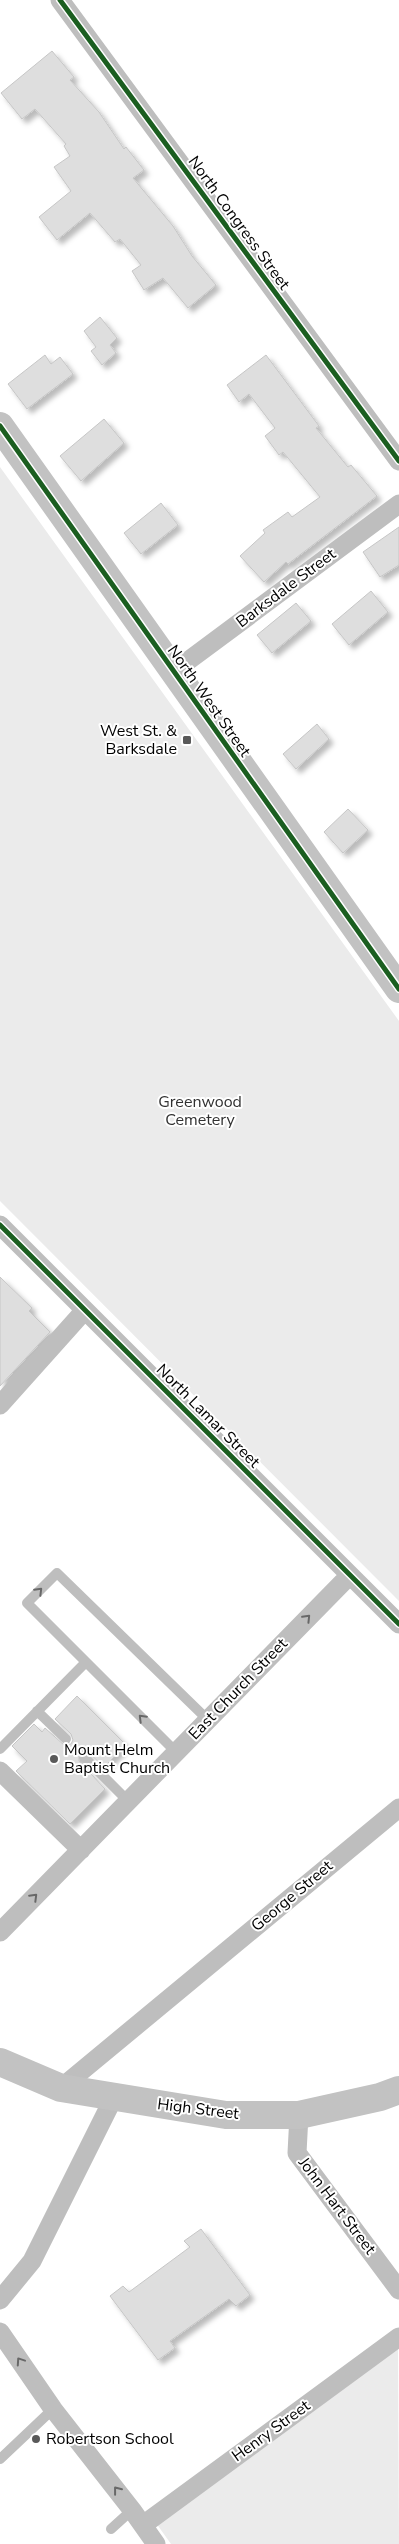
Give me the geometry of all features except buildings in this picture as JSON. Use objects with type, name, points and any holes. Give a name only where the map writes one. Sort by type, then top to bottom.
[{"type":"street","name":"North Congress Street","points":[[60,0],[399,461]]},
{"type":"street","name":"North West Street","points":[[0,426],[399,988]]},
{"type":"street","name":"Barksdale Street","points":[[173,672],[399,504]]},
{"type":"street","name":"North Lamar Street","points":[[0,1225],[399,1624]]},
{"type":"street","points":[[0,1405],[85,1310]]},
{"type":"street","name":"East Church Street","points":[[0,1932],[350,1575]]},
{"type":"street","points":[[0,1771],[81,1850]]},
{"type":"street","name":"George Street","points":[[62,2088],[399,1808]]},
{"type":"street","name":"High Street","points":[[0,2062],[62,2088],[226,2115],[299,2115],[380,2098],[399,2090]]},
{"type":"street","points":[[0,2300],[32,2261],[114,2097]]},
{"type":"street","name":"John Hart Street","points":[[299,2115],[297,2153],[399,2290]]},
{"type":"street","points":[[0,2332],[53,2410],[132,2510],[156,2544]]},
{"type":"street","name":"Henry Street","points":[[143,2525],[399,2337]]},
{"type":"lane","points":[[176,1752],[27,1603],[57,1574],[208,1720]]},
{"type":"lane","points":[[0,1749],[86,1662]]},
{"type":"lane","points":[[37,1711],[66,1739]]},
{"type":"lane","points":[[84,1757],[128,1801]]},
{"type":"lane","points":[[0,2459],[53,2410]]},
{"type":"lane","points":[[111,2530],[132,2510]]},
{"type":"green space","name":"Greenwood Cemetery","points":[[0,467],[399,1021],[399,1601],[0,1201]]},
{"type":"green space","points":[[398,2347],[399,2544],[171,2544],[156,2523]]},
{"type":"cycle path","points":[[60,0],[399,461]]},
{"type":"cycle path","points":[[0,426],[399,989]]},
{"type":"cycle path","points":[[0,1225],[399,1624]]},
{"type":"place","name":"West St. & Barksdale","points":[[187,740]]},
{"type":"place","name":"Mount Helm Baptist Church","points":[[54,1759]]},
{"type":"place","name":"Robertson School","points":[[36,2439]]}]
